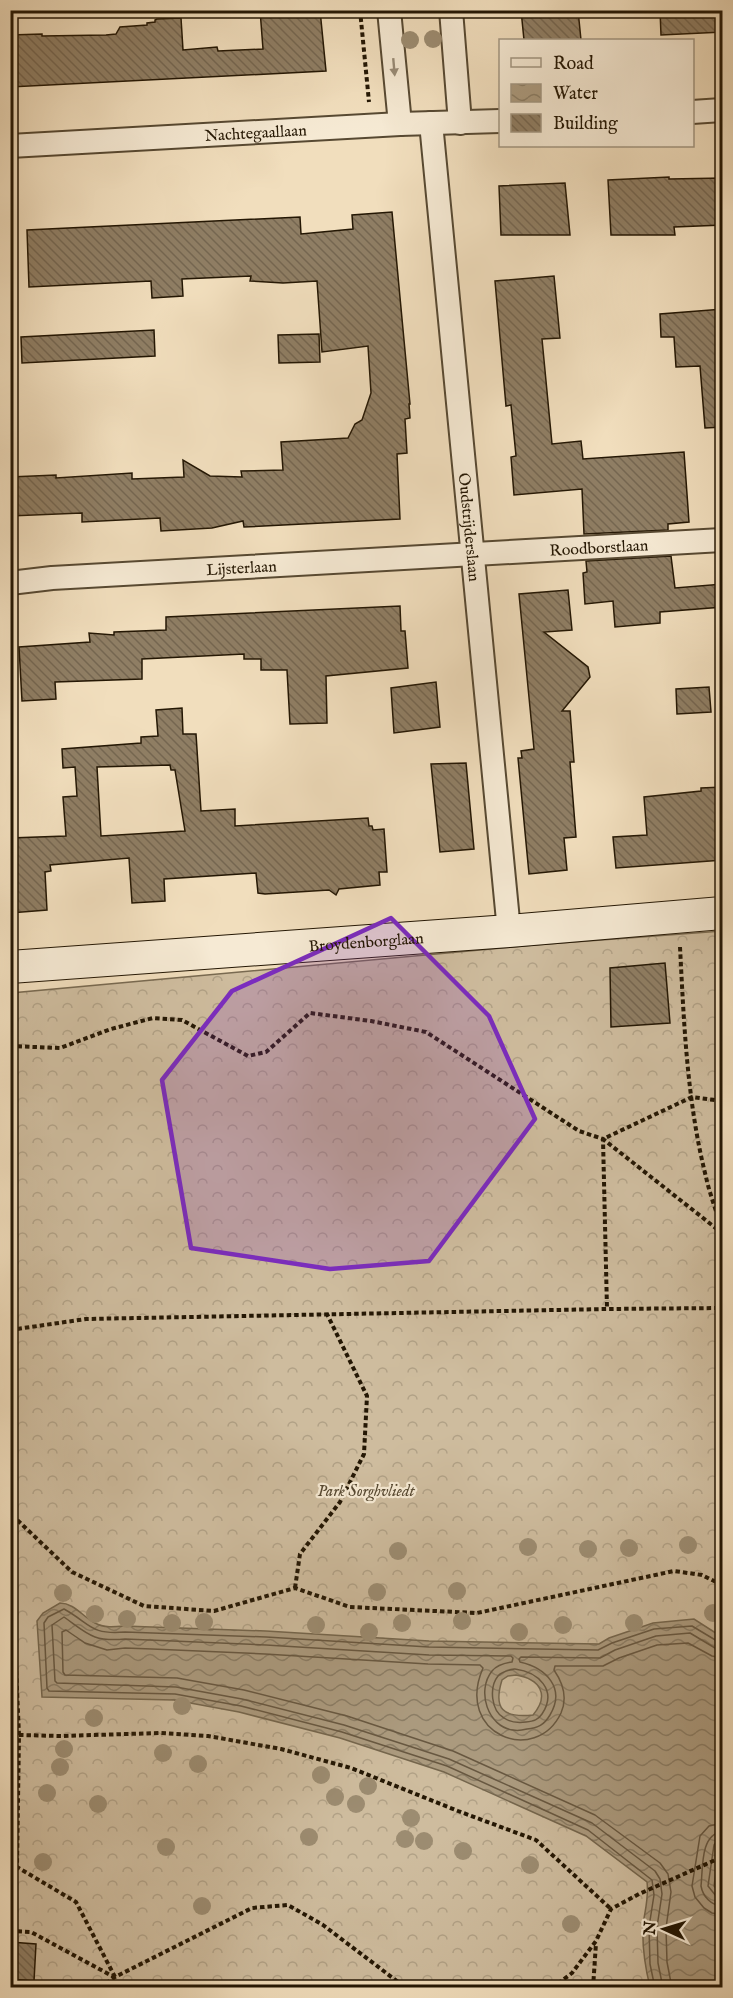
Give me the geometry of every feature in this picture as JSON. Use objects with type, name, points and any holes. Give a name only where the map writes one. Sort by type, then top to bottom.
[{"type":"street","points":[[389,10],[400,124]]},
{"type":"street","points":[[451,10],[460,123]]},
{"type":"street","points":[[694,112],[723,110]]},
{"type":"street","name":"Nachtegaallaan","points":[[10,146],[400,124],[499,121]]},
{"type":"street","name":"Oudstrijderslaan","points":[[431,123],[509,931]]},
{"type":"street","name":"Roodborstlaan","points":[[473,555],[723,540]]},
{"type":"street","name":"Lijsterlaan","points":[[10,583],[52,578],[473,555]]},
{"type":"street","name":"Broydenborglaan","points":[[10,967],[723,913]]},
{"type":"path","points":[[360,10],[371,127]]},
{"type":"path","points":[[679,916],[686,1056],[706,1178],[723,1232]]},
{"type":"path","points":[[10,1046],[60,1048],[111,1029],[153,1018],[182,1020],[248,1056],[266,1052],[310,1013],[371,1021],[426,1032],[579,1131],[603,1139],[723,1232]]},
{"type":"path","points":[[603,1139],[692,1097],[723,1101]]},
{"type":"path","points":[[603,1139],[607,1309]]},
{"type":"path","points":[[10,1330],[86,1319],[723,1308]]},
{"type":"path","points":[[295,1588],[300,1554],[340,1502],[364,1454],[367,1396],[327,1314]]},
{"type":"path","points":[[10,1491],[11,1579],[19,1735],[17,1867]]},
{"type":"path","points":[[12,1515],[72,1572],[144,1606],[214,1611],[295,1588],[350,1607],[477,1613],[674,1571],[702,1575],[723,1585]]},
{"type":"path","points":[[19,1735],[160,1733],[208,1736],[281,1749],[351,1768],[537,1840],[611,1909]]},
{"type":"path","points":[[552,1988],[572,1973],[596,1941],[611,1909],[639,1894],[723,1857]]},
{"type":"path","points":[[10,1868],[17,1867],[76,1902],[115,1977]]},
{"type":"path","points":[[100,1988],[115,1977],[252,1908],[288,1905],[323,1925],[406,1988]]},
{"type":"path","points":[[10,1930],[31,1932],[115,1977]]},
{"type":"path","points":[[593,1988],[596,1941]]},
{"type":"highlighted area","points":[[391,918],[489,1016],[535,1119],[429,1261],[330,1269],[191,1248],[162,1080],[232,991]]},
{"type":"green space","name":"Park Sorghvliedt","points":[[722,931],[722,1987],[11,1988],[11,993],[534,945]]},
{"type":"water","points":[[60,1603],[74,1608],[95,1623],[109,1627],[266,1631],[429,1641],[599,1644],[609,1638],[653,1623],[694,1619],[722,1637],[722,1841],[714,1886],[722,1895],[722,1987],[650,1987],[643,1941],[647,1882],[586,1836],[444,1772],[340,1738],[239,1712],[174,1700],[42,1697],[37,1621],[43,1613]],"holes":[[[508,1676],[524,1677],[540,1689],[541,1701],[538,1708],[533,1715],[508,1713],[500,1705],[502,1680]]]},
{"type":"building","points":[[260,10],[320,10],[326,71],[10,87],[10,35],[106,35],[116,34],[120,27],[147,25],[157,19],[181,18],[183,50],[217,47],[218,51],[263,49]]},
{"type":"building","points":[[521,10],[578,10],[581,39],[524,39]]},
{"type":"building","points":[[660,10],[723,10],[723,32],[661,35]]},
{"type":"building","points":[[669,177],[669,179],[723,178],[723,225],[674,227],[675,235],[611,235],[608,180]]},
{"type":"building","points":[[565,183],[570,235],[501,235],[499,186]]},
{"type":"building","points":[[392,212],[410,404],[410,418],[405,419],[407,453],[397,454],[400,519],[244,527],[243,521],[212,528],[161,531],[160,518],[82,522],[82,513],[10,516],[10,477],[56,475],[56,478],[132,473],[132,479],[184,477],[183,460],[210,476],[242,477],[241,471],[283,470],[281,442],[348,438],[355,424],[362,420],[371,393],[368,346],[322,352],[317,281],[283,283],[250,281],[251,276],[182,279],[183,296],[152,298],[151,281],[29,287],[27,230],[300,217],[301,234],[353,229],[352,215]]},
{"type":"building","points":[[554,276],[560,338],[542,339],[552,444],[581,441],[583,459],[684,452],[689,522],[668,524],[668,530],[584,534],[582,489],[514,495],[511,457],[516,456],[511,405],[506,406],[495,281]]},
{"type":"building","points":[[723,309],[723,427],[705,428],[700,366],[676,367],[674,337],[661,337],[660,314]]},
{"type":"building","points":[[154,330],[155,356],[22,363],[21,337]]},
{"type":"building","points":[[319,334],[320,362],[279,363],[278,335]]},
{"type":"building","points":[[671,556],[675,588],[723,584],[723,607],[660,612],[660,623],[615,627],[613,601],[585,604],[583,573],[587,572],[586,561]]},
{"type":"building","points":[[568,590],[572,630],[544,632],[588,667],[590,677],[562,711],[570,711],[574,762],[570,762],[576,837],[564,838],[567,870],[529,874],[518,758],[522,758],[521,751],[534,749],[519,594]]},
{"type":"building","points":[[400,606],[401,631],[405,631],[408,668],[326,676],[327,723],[290,724],[287,670],[261,670],[261,659],[244,659],[244,654],[142,659],[142,679],[55,682],[56,699],[22,701],[19,647],[90,642],[89,633],[114,635],[114,632],[166,630],[166,617]]},
{"type":"building","points":[[436,682],[440,727],[394,733],[391,688]]},
{"type":"building","points":[[709,687],[711,712],[677,714],[676,689]]},
{"type":"building","points":[[182,708],[183,734],[196,734],[201,811],[235,809],[235,826],[368,818],[369,826],[372,826],[373,830],[384,829],[387,872],[379,872],[380,885],[339,889],[336,895],[329,890],[265,894],[258,893],[256,873],[164,879],[165,901],[132,903],[129,858],[50,865],[51,871],[45,872],[47,910],[10,913],[10,838],[66,836],[63,797],[77,796],[75,767],[63,768],[62,749],[141,743],[141,737],[158,736],[156,710]],"holes":[[[170,765],[171,770],[175,770],[185,831],[101,836],[97,767]]]},
{"type":"building","points":[[466,763],[474,849],[440,852],[431,764]]},
{"type":"building","points":[[723,787],[723,860],[616,868],[613,837],[647,835],[644,797]]},
{"type":"building","points":[[665,963],[670,1023],[611,1027],[610,968]]},
{"type":"building","points":[[10,1942],[36,1944],[34,1981],[10,1979]]}]
